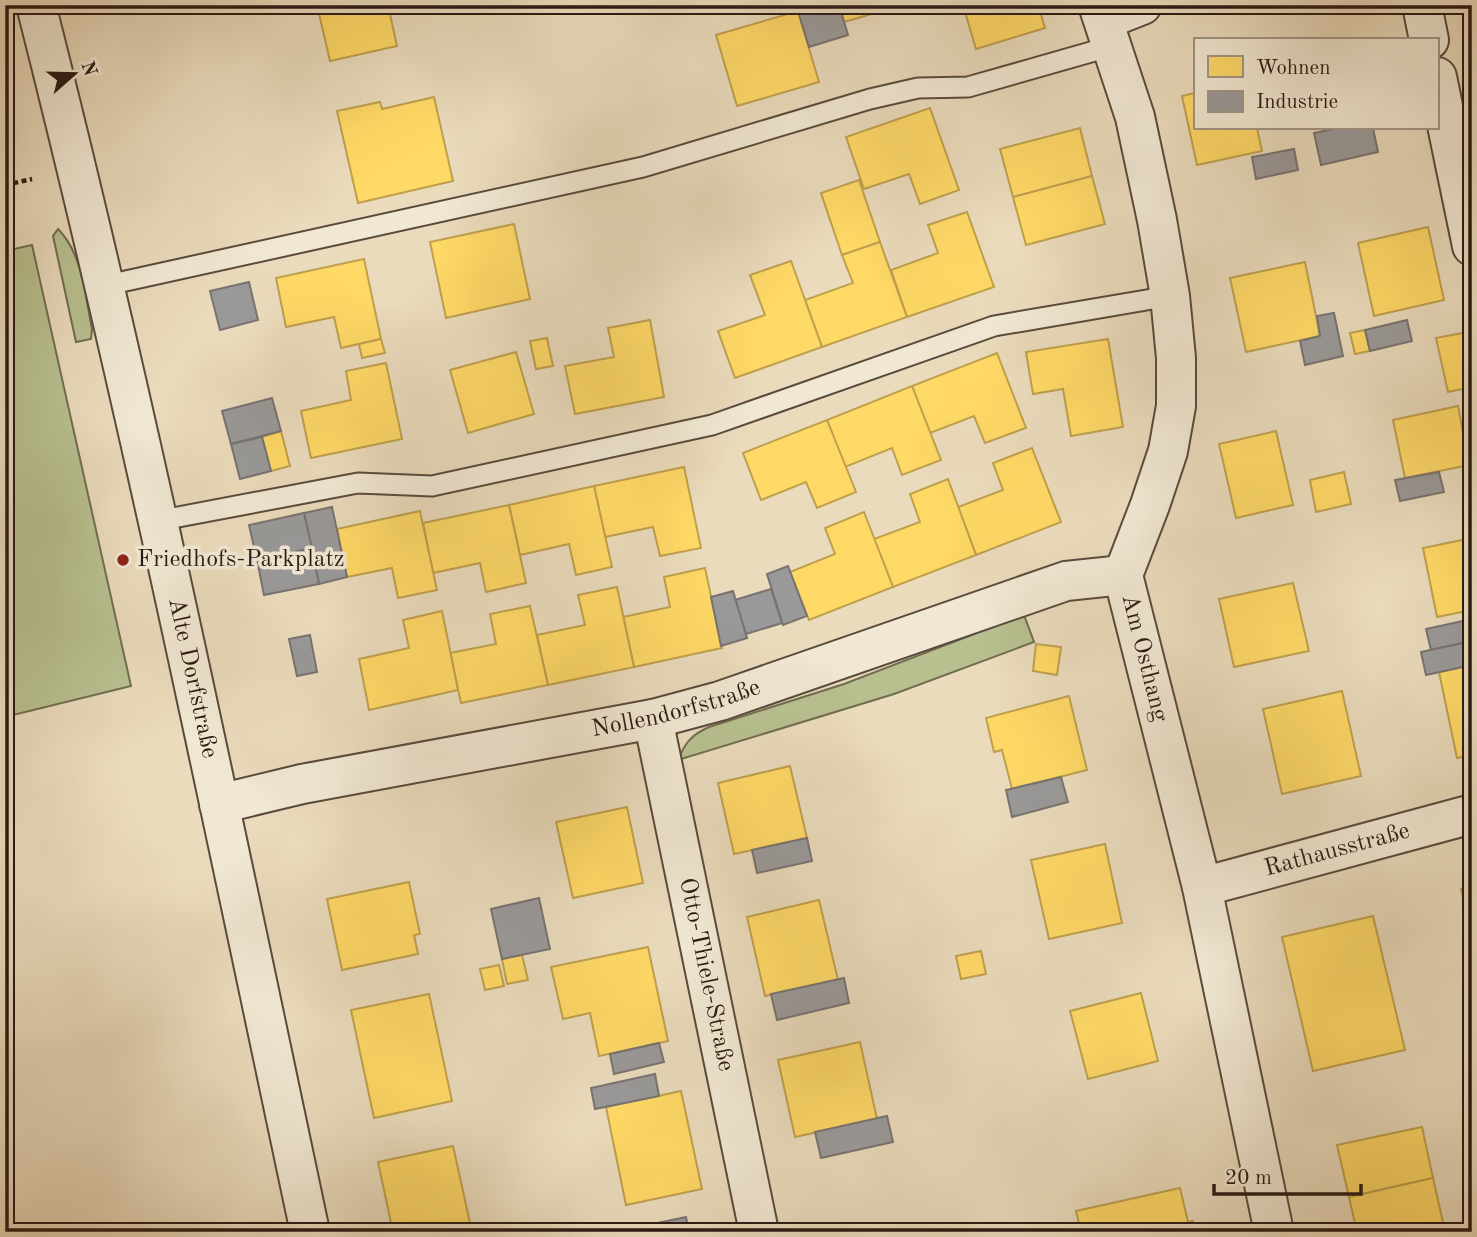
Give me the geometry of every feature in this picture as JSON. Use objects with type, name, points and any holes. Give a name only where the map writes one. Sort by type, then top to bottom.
[{"type":"street","name":"Alte Dorfstraße","points":[[36,5],[77,167],[157,522],[310,1232]]},
{"type":"street","points":[[1104,24],[1142,5]]},
{"type":"street","points":[[1422,5],[1429,38]]},
{"type":"street","name":"Am Osthang","points":[[1104,24],[1135,117],[1157,220],[1170,296],[1175,358],[1176,406],[1168,451],[1123,575],[1202,887],[1274,1232]]},
{"type":"street","points":[[1438,82],[1472,246]]},
{"type":"street","name":"Nollendorfstraße","points":[[219,804],[302,784],[653,719],[733,697],[1066,581],[1123,575]]},
{"type":"street","name":"Otto-Thiele-Straße","points":[[653,719],[759,1232]]},
{"type":"street","name":"Rathausstraße","points":[[1202,887],[1472,814]]},
{"type":"lane","points":[[103,286],[643,167],[870,99],[918,88],[968,87],[1104,24]]},
{"type":"lane","points":[[157,522],[358,483],[432,486],[712,425],[994,326],[1170,296]]},
{"type":"green space","points":[[58,229],[78,263],[92,329],[91,339],[76,342],[53,236]]},
{"type":"green space","points":[[32,245],[131,686],[5,717],[5,251]]},
{"type":"green space","points":[[1024,615],[1034,642],[894,694],[678,760],[689,740],[709,727],[844,684]]},
{"type":"building: Wohnen","points":[[317,5],[388,5],[397,46],[330,61]]},
{"type":"building: Wohnen","points":[[839,5],[872,5],[875,13],[844,22]]},
{"type":"building: Wohnen","points":[[963,5],[1038,5],[1045,28],[976,49]]},
{"type":"building: Wohnen","points":[[798,11],[819,82],[737,106],[716,35]]},
{"type":"building: Wohnen","points":[[1194,93],[1194,130],[1257,130],[1262,151],[1197,165],[1182,96]]},
{"type":"building: Wohnen","points":[[434,97],[453,181],[358,203],[337,111],[380,102],[382,109]]},
{"type":"building: Wohnen","points":[[930,108],[959,190],[920,204],[909,174],[864,189],[846,137]]},
{"type":"building: Wohnen","points":[[1080,128],[1092,176],[1013,197],[1000,149]]},
{"type":"building: Wohnen","points":[[1092,176],[1105,224],[1026,245],[1013,197]]},
{"type":"building: Wohnen","points":[[859,180],[880,242],[842,255],[821,193]]},
{"type":"building: Wohnen","points":[[967,212],[994,287],[907,317],[891,270],[938,253],[928,225]]},
{"type":"building: Wohnen","points":[[514,224],[530,299],[446,318],[430,242]]},
{"type":"building: Wohnen","points":[[1428,227],[1444,300],[1374,316],[1358,243]]},
{"type":"building: Wohnen","points":[[880,242],[907,317],[822,347],[805,300],[853,283],[842,255]]},
{"type":"building: Wohnen","points":[[364,259],[381,339],[341,348],[334,317],[286,327],[276,278]]},
{"type":"building: Wohnen","points":[[791,261],[822,347],[735,378],[718,331],[765,315],[750,275]]},
{"type":"building: Wohnen","points":[[1305,262],[1320,336],[1246,352],[1230,278]]},
{"type":"building: Wohnen","points":[[650,320],[664,397],[575,414],[565,366],[614,357],[608,328]]},
{"type":"building: Wohnen","points":[[1365,330],[1370,351],[1355,354],[1350,333]]},
{"type":"building: Wohnen","points":[[1468,332],[1472,350],[1472,387],[1448,392],[1436,338]]},
{"type":"building: Wohnen","points":[[547,338],[553,366],[536,369],[530,341]]},
{"type":"building: Wohnen","points":[[381,339],[385,353],[362,358],[359,344]]},
{"type":"building: Wohnen","points":[[1108,339],[1123,427],[1071,436],[1063,389],[1033,394],[1026,352]]},
{"type":"building: Wohnen","points":[[516,352],[534,414],[468,433],[450,370]]},
{"type":"building: Wohnen","points":[[997,353],[1026,428],[985,443],[974,416],[930,433],[912,386]]},
{"type":"building: Wohnen","points":[[386,363],[402,439],[311,458],[301,411],[351,400],[346,371]]},
{"type":"building: Wohnen","points":[[912,386],[941,460],[902,475],[892,448],[845,467],[827,420]]},
{"type":"building: Wohnen","points":[[1458,406],[1469,465],[1405,478],[1393,420]]},
{"type":"building: Wohnen","points":[[827,420],[856,492],[817,508],[806,482],[761,500],[743,453]]},
{"type":"building: Wohnen","points":[[281,431],[290,466],[271,471],[262,437]]},
{"type":"building: Wohnen","points":[[1276,431],[1293,505],[1236,518],[1219,444]]},
{"type":"building: Wohnen","points":[[1032,448],[1061,522],[976,555],[958,507],[1003,490],[993,463]]},
{"type":"building: Wohnen","points":[[684,467],[701,548],[660,556],[653,527],[605,537],[594,486]]},
{"type":"building: Wohnen","points":[[1344,472],[1351,504],[1316,512],[1310,480]]},
{"type":"building: Wohnen","points":[[948,479],[976,555],[893,587],[874,539],[920,522],[910,494]]},
{"type":"building: Wohnen","points":[[594,486],[612,567],[576,575],[569,544],[520,555],[509,505]]},
{"type":"building: Wohnen","points":[[509,505],[526,583],[486,592],[480,563],[433,573],[423,523]]},
{"type":"building: Wohnen","points":[[420,511],[437,590],[398,598],[392,568],[347,577],[337,529]]},
{"type":"building: Wohnen","points":[[864,512],[893,587],[809,620],[790,572],[835,554],[825,528]]},
{"type":"building: Wohnen","points":[[1472,538],[1472,610],[1437,617],[1423,548]]},
{"type":"building: Wohnen","points":[[705,568],[722,648],[634,667],[623,617],[670,607],[664,577]]},
{"type":"building: Wohnen","points":[[1293,583],[1309,651],[1234,667],[1219,599]]},
{"type":"building: Wohnen","points":[[617,587],[634,667],[548,685],[537,635],[585,625],[578,595]]},
{"type":"building: Wohnen","points":[[530,606],[548,685],[461,703],[450,653],[496,644],[490,614]]},
{"type":"building: Wohnen","points":[[442,611],[458,690],[369,710],[359,659],[409,648],[403,620]]},
{"type":"building: Wohnen","points":[[1036,644],[1061,647],[1057,675],[1033,671]]},
{"type":"building: Wohnen","points":[[1472,665],[1472,755],[1457,758],[1439,672]]},
{"type":"building: Wohnen","points":[[1342,691],[1361,776],[1282,794],[1263,709]]},
{"type":"building: Wohnen","points":[[1069,696],[1087,770],[1012,789],[1002,750],[994,752],[986,718]]},
{"type":"building: Wohnen","points":[[790,766],[807,838],[734,854],[718,783]]},
{"type":"building: Wohnen","points":[[627,807],[643,883],[573,898],[556,822]]},
{"type":"building: Wohnen","points":[[1105,844],[1122,923],[1049,939],[1031,860]]},
{"type":"building: Wohnen","points":[[409,882],[420,934],[414,935],[418,954],[342,970],[327,899]]},
{"type":"building: Wohnen","points":[[1472,887],[1472,936],[1461,889]]},
{"type":"building: Wohnen","points":[[819,900],[838,980],[765,996],[747,917]]},
{"type":"building: Wohnen","points":[[1373,916],[1405,1050],[1313,1071],[1282,937]]},
{"type":"building: Wohnen","points":[[648,947],[668,1041],[599,1056],[590,1013],[563,1019],[551,967]]},
{"type":"building: Wohnen","points":[[981,951],[986,974],[961,979],[956,956]]},
{"type":"building: Wohnen","points":[[522,955],[528,980],[507,984],[502,959]]},
{"type":"building: Wohnen","points":[[499,965],[504,986],[485,990],[480,969]]},
{"type":"building: Wohnen","points":[[1141,993],[1158,1061],[1088,1079],[1070,1011]]},
{"type":"building: Wohnen","points":[[429,994],[452,1101],[374,1118],[351,1010]]},
{"type":"building: Wohnen","points":[[860,1042],[877,1119],[795,1137],[778,1060]]},
{"type":"building: Wohnen","points":[[681,1091],[702,1189],[626,1205],[606,1107]]},
{"type":"building: Wohnen","points":[[1422,1127],[1433,1178],[1349,1197],[1337,1145]]},
{"type":"building: Wohnen","points":[[453,1146],[472,1232],[393,1232],[378,1162]]},
{"type":"building: Wohnen","points":[[1433,1178],[1445,1231],[1357,1232],[1349,1197]]},
{"type":"building: Wohnen","points":[[1180,1188],[1188,1222],[1193,1221],[1196,1232],[1081,1232],[1076,1211]]},
{"type":"building: Industrie","points":[[796,5],[839,5],[848,35],[809,47]]},
{"type":"building: Industrie","points":[[1328,130],[1373,130],[1378,152],[1321,165],[1314,133]]},
{"type":"building: Industrie","points":[[1294,149],[1298,170],[1256,179],[1252,157]]},
{"type":"building: Industrie","points":[[249,282],[258,320],[220,330],[210,291]]},
{"type":"building: Industrie","points":[[1334,313],[1343,356],[1305,365],[1300,341],[1320,336],[1317,316]]},
{"type":"building: Industrie","points":[[1407,320],[1412,341],[1370,351],[1365,330]]},
{"type":"building: Industrie","points":[[272,398],[281,431],[231,444],[222,411]]},
{"type":"building: Industrie","points":[[262,437],[271,471],[240,479],[231,444]]},
{"type":"building: Industrie","points":[[1439,472],[1444,492],[1400,501],[1395,480]]},
{"type":"building: Industrie","points":[[332,507],[347,577],[319,584],[304,513]]},
{"type":"building: Industrie","points":[[304,513],[312,548],[257,560],[249,525]]},
{"type":"building: Industrie","points":[[312,548],[319,584],[264,595],[257,560]]},
{"type":"building: Industrie","points":[[788,566],[807,616],[783,625],[767,574]]},
{"type":"building: Industrie","points":[[771,589],[782,623],[746,634],[735,600]]},
{"type":"building: Industrie","points":[[733,591],[747,638],[721,646],[711,597]]},
{"type":"building: Industrie","points":[[1472,619],[1472,641],[1431,650],[1426,629]]},
{"type":"building: Industrie","points":[[310,635],[317,672],[297,676],[289,639]]},
{"type":"building: Industrie","points":[[1472,641],[1472,665],[1426,675],[1421,652]]},
{"type":"building: Industrie","points":[[1061,777],[1068,802],[1012,817],[1006,790]]},
{"type":"building: Industrie","points":[[807,838],[812,861],[757,873],[752,850]]},
{"type":"building: Industrie","points":[[539,898],[550,949],[502,959],[491,909]]},
{"type":"building: Industrie","points":[[844,978],[849,1003],[777,1020],[771,994]]},
{"type":"building: Industrie","points":[[659,1043],[664,1062],[614,1074],[610,1054]]},
{"type":"building: Industrie","points":[[655,1074],[659,1096],[595,1109],[591,1088]]},
{"type":"building: Industrie","points":[[887,1116],[893,1142],[821,1158],[815,1132]]},
{"type":"building: Industrie","points":[[686,1217],[689,1232],[649,1232],[648,1225]]},
{"type":"place","name":"Friedhofs-Parkplatz","points":[[123,560]]}]
